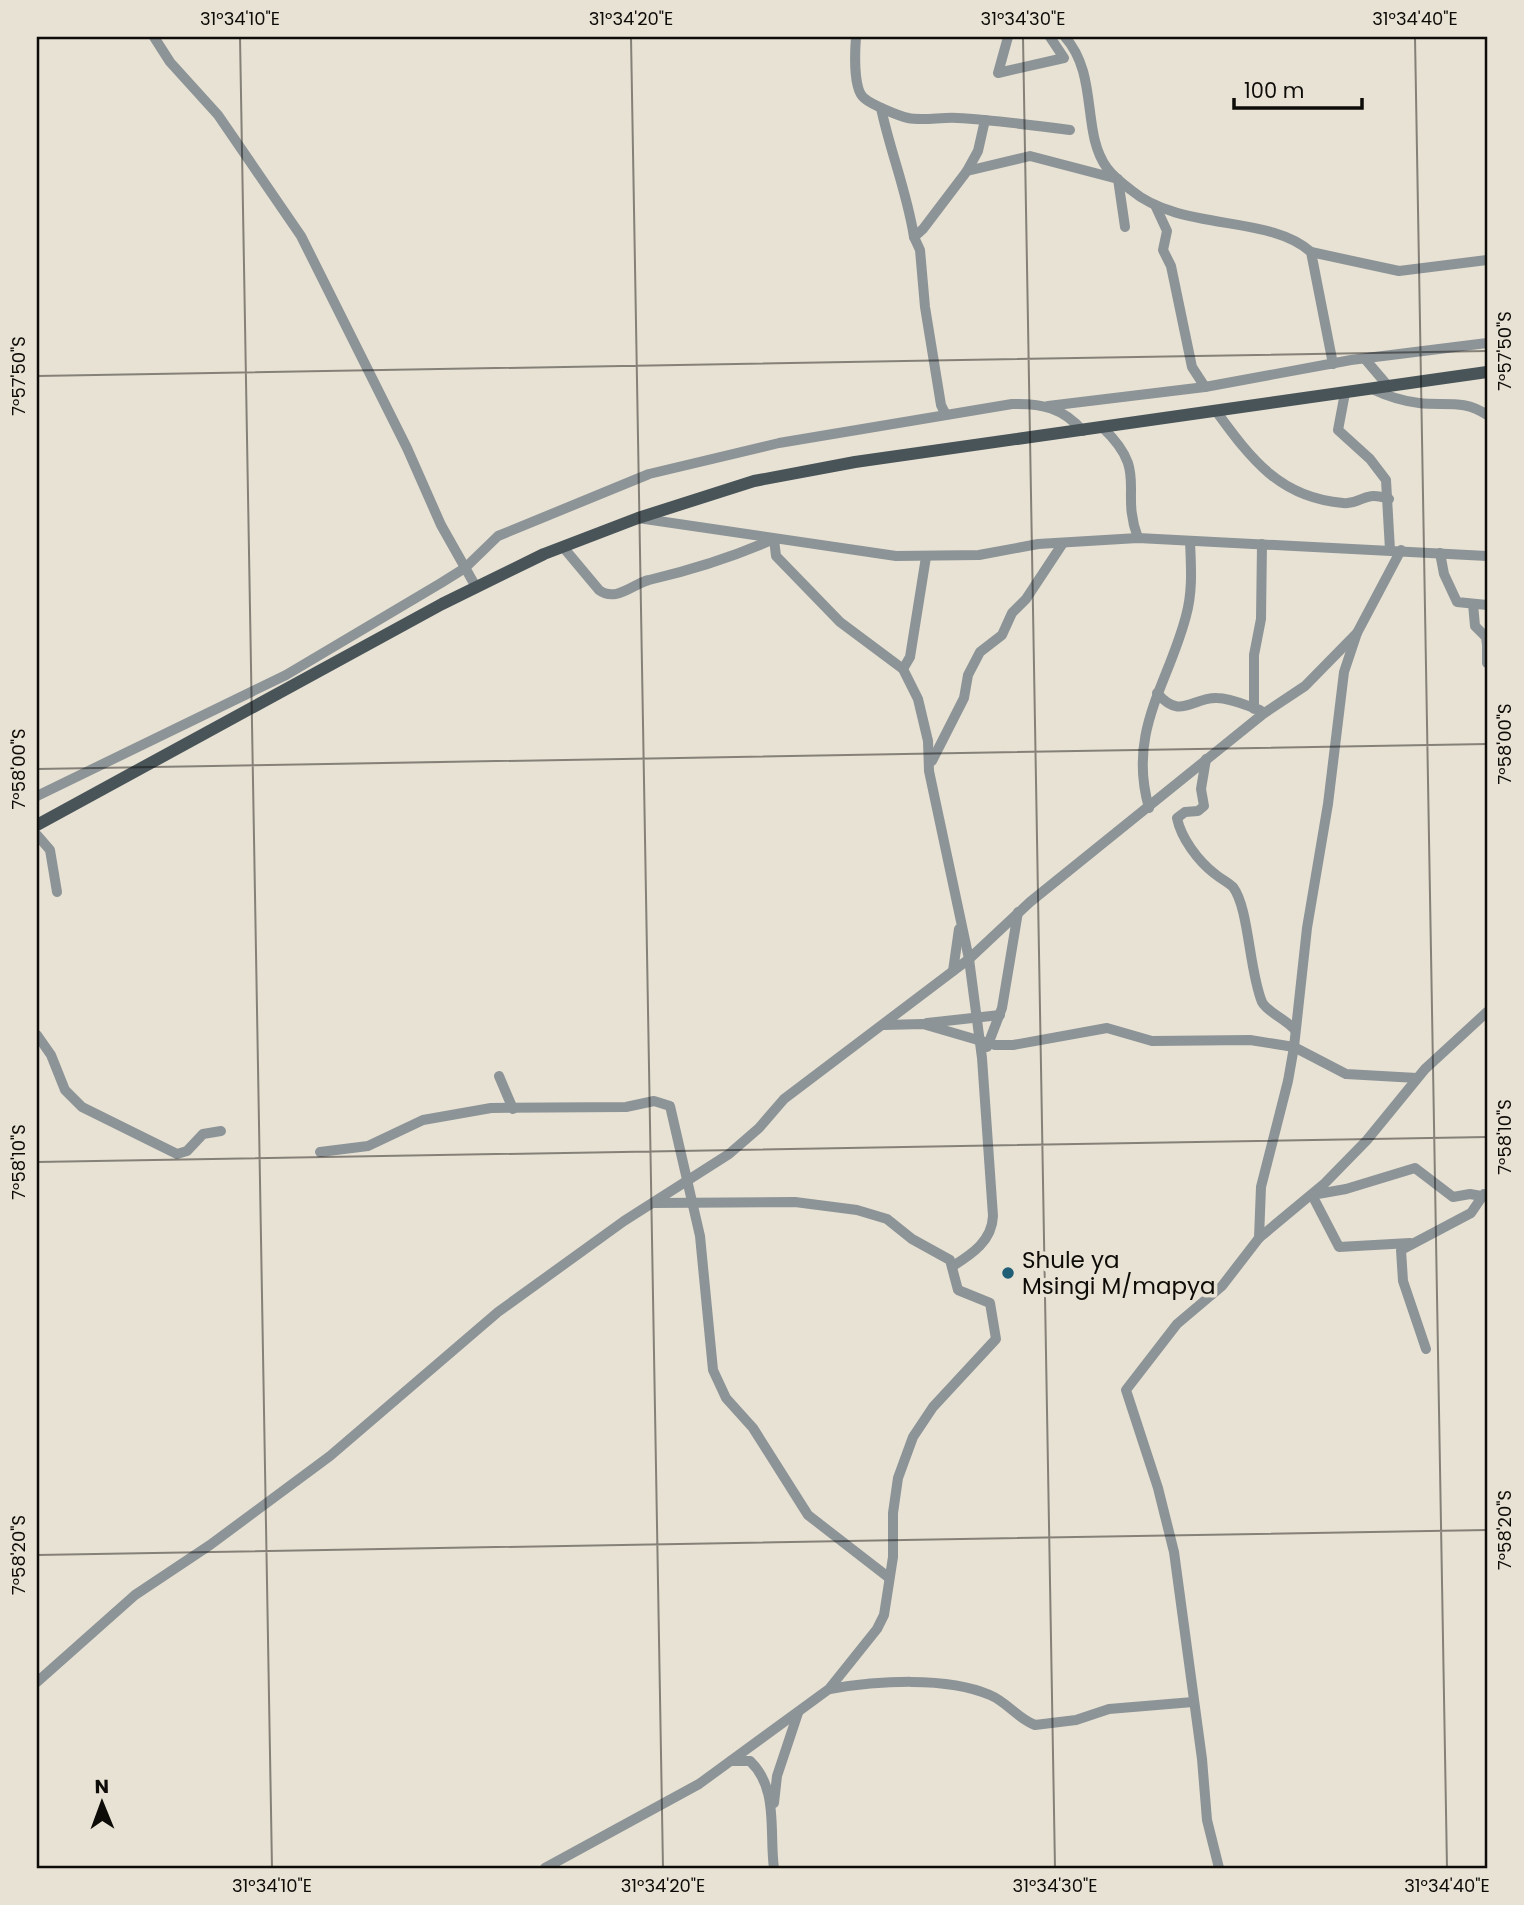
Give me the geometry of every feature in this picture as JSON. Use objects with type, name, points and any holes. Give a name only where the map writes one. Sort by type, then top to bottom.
[{"type":"main road","points":[[37,825],[476,587],[563,547],[638,518],[754,481],[855,462],[1487,372]]},
{"type":"street","points":[[154,37],[170,62],[218,115],[301,236],[407,448],[440,525],[476,587]]},
{"type":"street","points":[[856,37],[853,55],[857,64],[858,86],[862,97],[881,108],[907,118],[985,120],[1070,130]]},
{"type":"street","points":[[1008,37],[998,73],[1064,58],[1050,37]]},
{"type":"street","points":[[1065,37],[1081,64],[1090,96],[1098,147],[1107,167],[1118,179],[1155,205],[1194,218],[1287,238],[1311,252],[1399,271],[1487,260]]},
{"type":"street","points":[[881,108],[887,141],[895,159],[914,237],[920,250],[925,307],[941,405],[946,415]]},
{"type":"street","points":[[914,237],[967,171],[978,151],[985,120]]},
{"type":"street","points":[[967,171],[1030,156],[1118,179]]},
{"type":"street","points":[[1118,179],[1125,228]]},
{"type":"street","points":[[1155,205],[1167,231],[1163,250],[1171,266],[1192,367],[1205,387]]},
{"type":"street","points":[[1311,252],[1333,364]]},
{"type":"street","points":[[37,796],[286,675],[465,568],[498,536],[649,474],[779,443],[1012,404],[1048,406],[1205,387],[1333,364],[1487,342]]},
{"type":"street","points":[[1365,359],[1388,386]]},
{"type":"street","points":[[1371,389],[1409,402],[1453,402],[1474,406],[1487,415]]},
{"type":"street","points":[[1345,393],[1338,422],[1340,435],[1377,466],[1385,480],[1389,499],[1390,550]]},
{"type":"street","points":[[1048,406],[1072,418],[1083,431]]},
{"type":"street","points":[[1216,411],[1248,455],[1301,495],[1345,504],[1368,495],[1389,499]]},
{"type":"street","points":[[1102,428],[1119,443],[1129,460],[1132,522],[1138,538]]},
{"type":"street","points":[[638,518],[883,555],[926,557],[979,555],[1063,543],[1138,538],[1487,556]]},
{"type":"street","points":[[563,547],[600,592],[607,594],[631,590],[646,580],[663,578],[730,558],[774,539]]},
{"type":"street","points":[[774,539],[776,556],[841,622],[903,669],[918,699],[928,741],[929,771],[969,958],[977,1020],[984,1043]]},
{"type":"street","points":[[1149,808],[1143,745],[1150,710],[1168,675],[1187,614],[1191,596],[1190,541]]},
{"type":"street","points":[[929,771],[939,743],[964,698],[968,675],[980,652],[1002,635],[1012,613],[1026,599],[1063,543]]},
{"type":"street","points":[[1254,709],[1254,655],[1261,619],[1262,544]]},
{"type":"street","points":[[1259,1238],[1261,1187],[1294,1047],[1311,902],[1331,779],[1344,672],[1357,633],[1401,550]]},
{"type":"street","points":[[1440,553],[1444,574],[1456,601],[1487,605]]},
{"type":"street","points":[[903,669],[910,657],[926,557]]},
{"type":"street","points":[[1473,604],[1475,626],[1486,637],[1487,663]]},
{"type":"street","points":[[37,1682],[135,1595],[210,1545],[330,1456],[498,1311],[624,1221],[689,1182],[749,1138],[785,1099],[953,971],[1018,912],[1206,759],[1266,712],[1305,686],[1357,633]]},
{"type":"street","points":[[1157,693],[1168,704],[1178,707],[1191,707],[1217,698],[1266,712]]},
{"type":"street","points":[[1206,759],[1201,789],[1204,806],[1198,811],[1185,812],[1177,818],[1180,831],[1207,867],[1232,887],[1240,903],[1254,981],[1263,1005],[1284,1017],[1295,1030]]},
{"type":"street","points":[[37,835],[50,848],[57,892]]},
{"type":"street","points":[[953,1266],[981,1246],[993,1224],[982,1058],[984,1043],[1000,1015],[1018,912]]},
{"type":"street","points":[[953,971],[960,918]]},
{"type":"street","points":[[1219,1868],[1207,1820],[1185,1621],[1170,1534],[1143,1442],[1125,1394],[1177,1324],[1222,1286],[1259,1238],[1312,1195],[1367,1140],[1417,1079],[1487,1012]]},
{"type":"street","points":[[881,1025],[977,1020],[1000,1015]]},
{"type":"street","points":[[923,1024],[984,1043],[1013,1045],[1107,1028],[1152,1041],[1225,1039],[1294,1047],[1346,1074],[1417,1079]]},
{"type":"street","points":[[37,1035],[51,1055],[65,1090],[82,1107],[100,1118],[175,1154],[187,1151],[203,1135],[221,1131]]},
{"type":"street","points":[[499,1076],[513,1109]]},
{"type":"street","points":[[320,1152],[368,1146],[423,1120],[491,1108],[626,1107],[654,1101],[667,1104],[672,1108],[679,1155],[689,1182],[702,1251],[713,1370],[720,1386],[753,1429],[808,1515],[888,1577]]},
{"type":"street","points":[[1312,1195],[1346,1189],[1415,1168],[1454,1197],[1485,1195]]},
{"type":"street","points":[[1312,1195],[1339,1247],[1410,1243]]},
{"type":"street","points":[[1426,1349],[1402,1273],[1400,1254],[1410,1243],[1471,1213],[1485,1195]]},
{"type":"street","points":[[545,1868],[673,1800],[829,1689],[881,1622],[894,1557],[893,1513],[898,1478],[913,1437],[933,1407],[996,1339],[992,1306],[987,1300],[957,1289],[950,1260],[912,1238],[887,1219],[856,1210],[795,1202],[655,1203]]},
{"type":"street","points":[[829,1689],[870,1684],[959,1686],[994,1696],[1035,1725],[1076,1720],[1109,1709],[1193,1702]]},
{"type":"street","points":[[771,1817],[777,1776],[799,1712]]},
{"type":"street","points":[[730,1762],[750,1761],[757,1767],[769,1794],[774,1868]]},
{"type":"place","name":"Shule ya Msingi M/mapya","points":[[1008,1273]]}]
